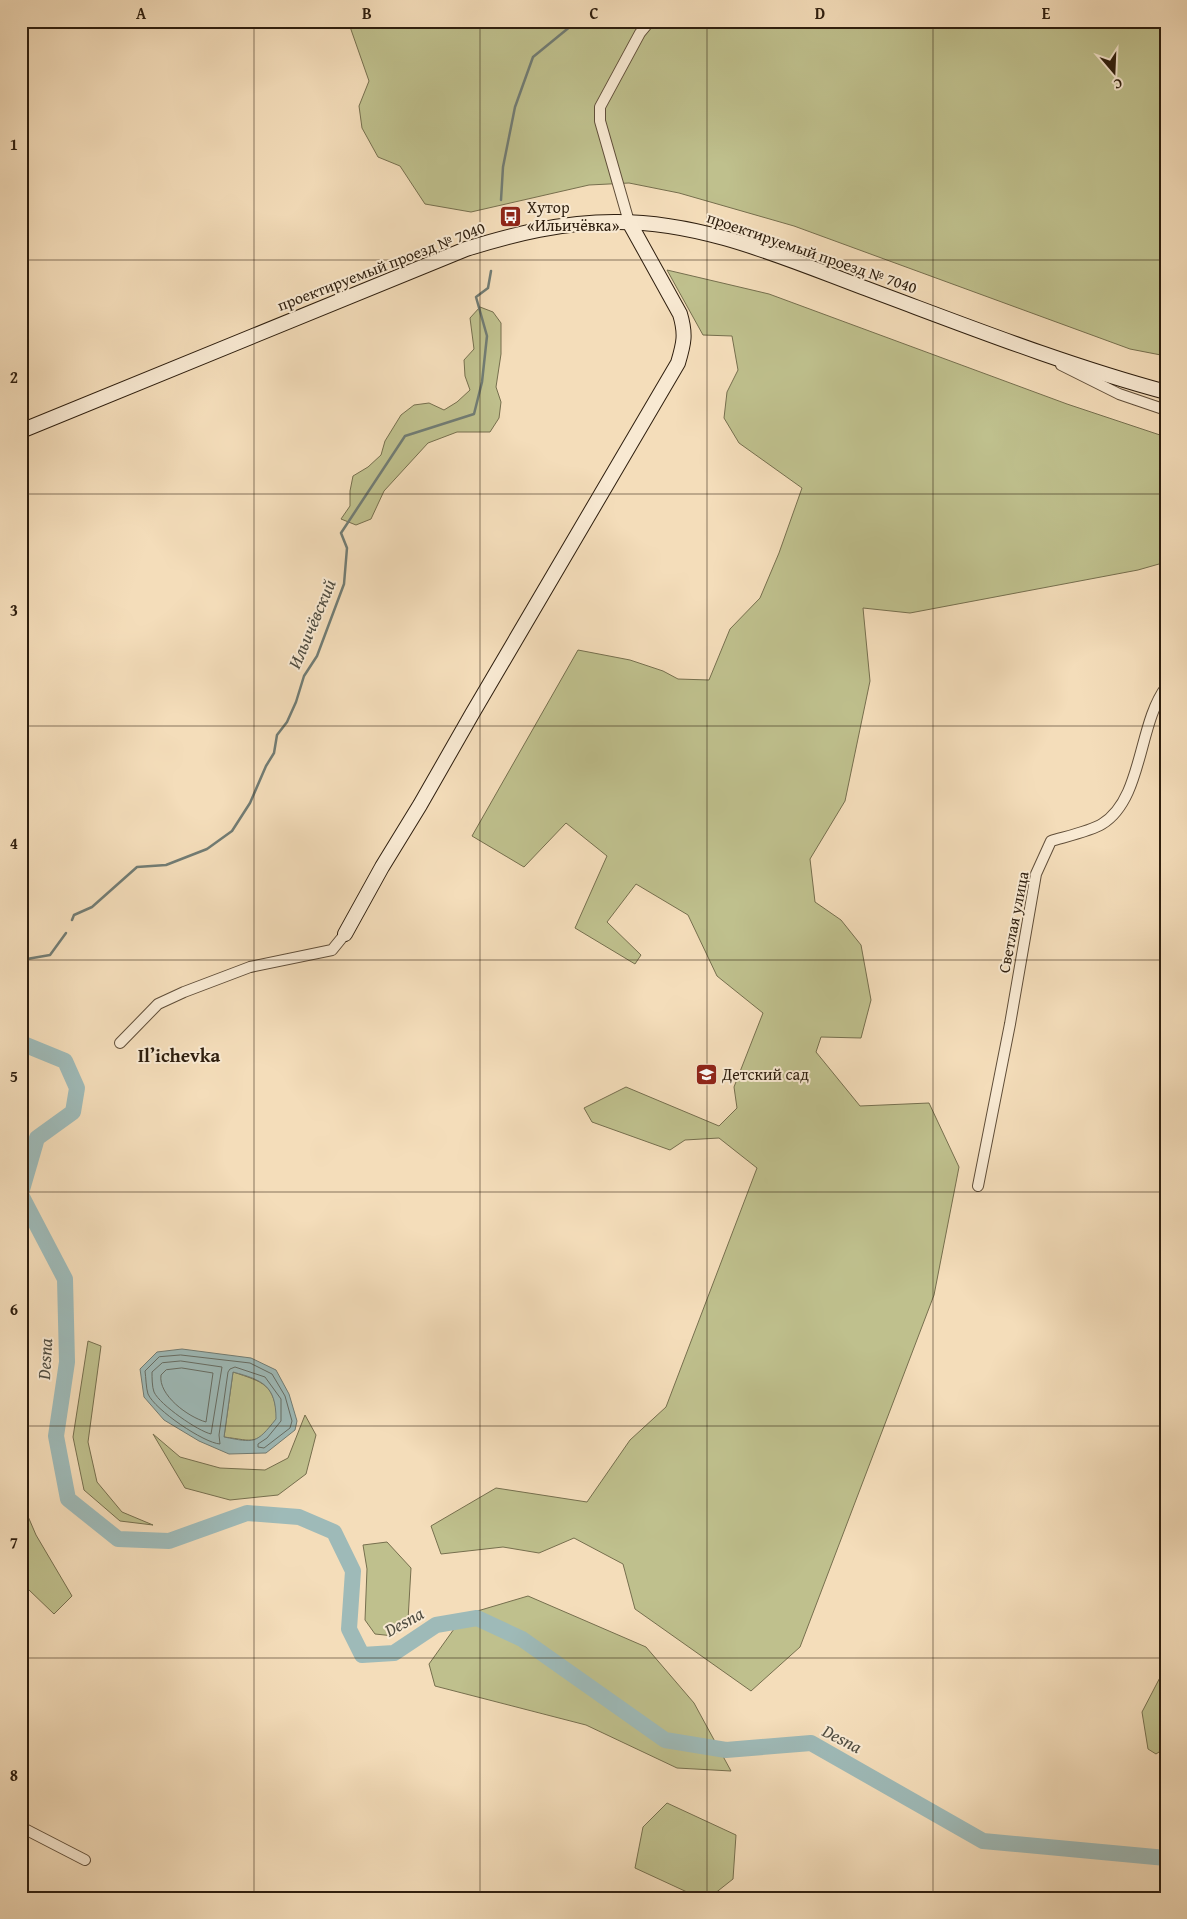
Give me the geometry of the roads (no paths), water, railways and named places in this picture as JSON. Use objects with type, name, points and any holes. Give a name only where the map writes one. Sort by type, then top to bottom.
[{"type":"main road","name":"проектируемый проезд № 7040","points":[[21,431],[415,269],[466,250],[512,235],[558,227],[613,222],[689,229],[728,239],[810,267],[1036,352],[1102,374],[1166,392]]},
{"type":"main road","points":[[345,934],[382,867],[420,806],[477,705],[678,363],[684,343],[684,328],[680,314],[629,222]]},
{"type":"street","points":[[629,222],[600,121],[600,107],[640,33],[650,21]]},
{"type":"street","points":[[1036,352],[1119,394],[1166,410]]},
{"type":"street","name":"Светлая улица","points":[[978,1186],[1010,1024],[1036,874],[1051,841],[1102,825],[1120,809],[1132,780],[1155,706],[1166,687]]},
{"type":"street","points":[[120,1043],[158,1004],[250,967],[332,950],[345,934]]},
{"type":"street","points":[[21,1827],[85,1860]]},
{"type":"water","points":[[182,1349],[251,1358],[276,1370],[289,1394],[297,1421],[295,1430],[266,1453],[229,1454],[199,1441],[164,1420],[144,1397],[140,1369],[157,1352]],"holes":[[[233,1372],[260,1382],[266,1386],[274,1399],[276,1419],[264,1433],[254,1440],[224,1437]]]},
{"type":"waterway","points":[[501,200],[503,167],[515,107],[533,57],[577,21]]},
{"type":"waterway","name":"Ильичёвский","points":[[72,920],[74,915],[92,907],[137,867],[166,865],[207,849],[232,831],[250,803],[266,766],[274,753],[277,735],[287,722],[296,702],[304,676],[317,656],[344,584],[347,548],[341,533],[405,436],[474,414],[482,382],[487,336],[476,297],[488,288],[491,271]]},
{"type":"waterway","points":[[21,960],[50,955],[66,933]]},
{"type":"waterway","name":"Desna","points":[[21,1043],[65,1061],[77,1088],[73,1112],[37,1138],[21,1193]]},
{"type":"waterway","name":"Desna","points":[[21,1195],[65,1279],[67,1362],[56,1436],[68,1499],[118,1539],[169,1541],[247,1513],[299,1517],[334,1532],[353,1571],[349,1629],[362,1655],[394,1653],[436,1625],[477,1618],[522,1639],[665,1740],[726,1750],[811,1743],[983,1841],[1166,1858]]},
{"type":"place","name":"Хутор «Ильичёвка»","points":[[511,216]]},
{"type":"place","name":"Детский сад","points":[[706,1074]]},
{"type":"district","name":"Il’ichevka","points":[[179,1055]]}]
